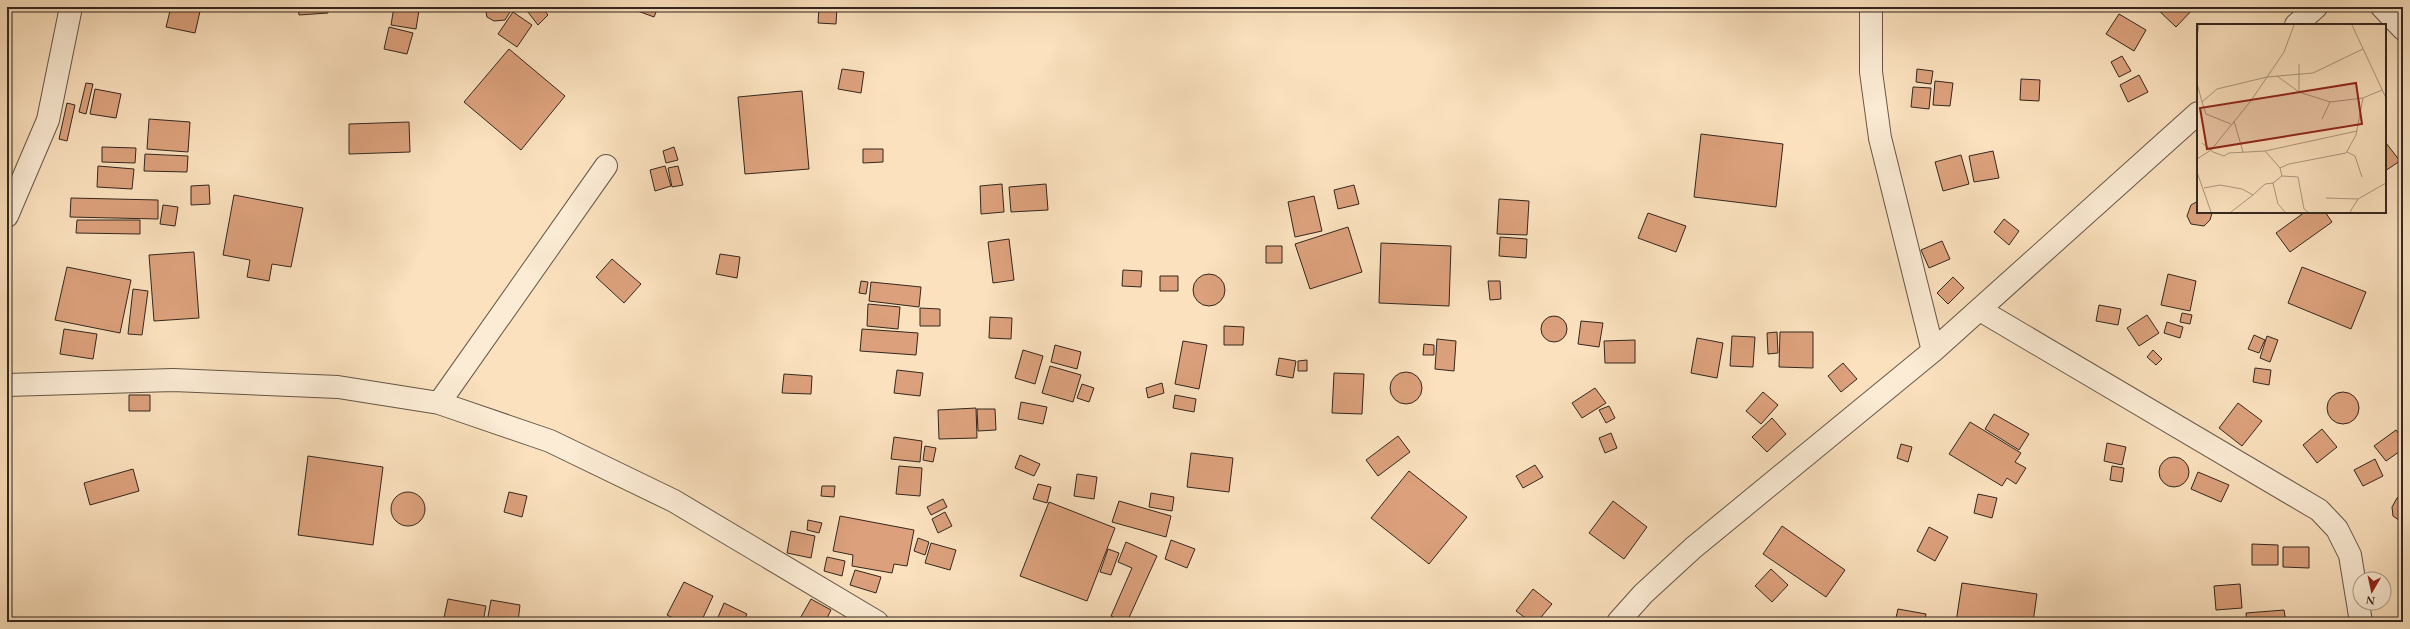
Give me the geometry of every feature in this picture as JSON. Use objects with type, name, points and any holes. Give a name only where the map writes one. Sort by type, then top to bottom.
[{"type":"street","points":[[7,216],[48,120],[71,7]]},
{"type":"street","points":[[1871,7],[1871,72],[1880,138],[1933,351]]},
{"type":"street","points":[[2297,24],[2316,7]]},
{"type":"street","points":[[2382,7],[2403,29]]},
{"type":"street","points":[[1618,622],[1643,594],[1693,548],[1933,351],[2197,114]]},
{"type":"street","points":[[439,403],[606,166]]},
{"type":"street","points":[[1980,310],[2319,510],[2337,529],[2350,555],[2361,622]]},
{"type":"street","points":[[7,385],[173,380],[330,387],[439,403],[550,441],[674,501],[877,622]]},
{"type":"building","points":[[171,7],[201,7],[195,33],[166,27]]},
{"type":"building","points":[[298,7],[328,7],[328,13],[299,15]]},
{"type":"building","points":[[394,7],[419,10],[416,29],[391,25]]},
{"type":"building","points":[[485,7],[509,7],[510,12],[505,20],[494,21],[487,17]]},
{"type":"building","points":[[524,7],[541,7],[548,15],[538,25]]},
{"type":"building","points":[[627,7],[658,7],[654,17]]},
{"type":"building","points":[[819,7],[837,7],[836,24],[818,23]]},
{"type":"building","points":[[2155,7],[2195,7],[2176,27]]},
{"type":"building","points":[[513,12],[532,25],[517,47],[498,34]]},
{"type":"building","points":[[2119,14],[2146,30],[2134,51],[2106,34]]},
{"type":"building","points":[[389,27],[413,33],[407,54],[384,49]]},
{"type":"building","points":[[509,49],[565,96],[521,150],[464,102]]},
{"type":"building","points":[[2122,56],[2131,71],[2119,77],[2111,62]]},
{"type":"building","points":[[842,69],[864,72],[861,93],[838,89]]},
{"type":"building","points":[[1917,69],[1933,71],[1931,84],[1916,82]]},
{"type":"building","points":[[2139,75],[2148,92],[2128,102],[2120,85]]},
{"type":"building","points":[[2021,79],[2040,80],[2039,101],[2020,100]]},
{"type":"building","points":[[1935,81],[1953,83],[1950,106],[1933,105]]},
{"type":"building","points":[[86,83],[93,84],[86,114],[79,112]]},
{"type":"building","points":[[1913,87],[1931,88],[1929,109],[1911,107]]},
{"type":"building","points":[[95,89],[121,94],[116,118],[90,114]]},
{"type":"building","points":[[802,91],[809,169],[745,174],[738,97]]},
{"type":"building","points":[[67,103],[75,105],[67,141],[59,139]]},
{"type":"building","points":[[149,119],[190,122],[188,152],[147,149]]},
{"type":"building","points":[[409,122],[410,152],[349,154],[349,124]]},
{"type":"building","points":[[1701,134],[1783,144],[1776,207],[1694,197]]},
{"type":"building","points":[[2386,143],[2400,161],[2386,170]]},
{"type":"building","points":[[102,147],[136,148],[135,163],[102,162]]},
{"type":"building","points":[[674,147],[678,160],[666,163],[663,151]]},
{"type":"building","points":[[863,149],[883,149],[883,162],[863,163]]},
{"type":"building","points":[[1993,151],[1999,178],[1974,182],[1969,156]]},
{"type":"building","points":[[145,154],[188,156],[187,172],[144,171]]},
{"type":"building","points":[[1961,155],[1969,184],[1943,191],[1935,162]]},
{"type":"building","points":[[98,166],[134,169],[132,189],[97,187]]},
{"type":"building","points":[[665,166],[671,186],[655,191],[650,170]]},
{"type":"building","points":[[678,166],[683,185],[672,187],[668,168]]},
{"type":"building","points":[[1002,184],[1004,212],[981,214],[980,186]]},
{"type":"building","points":[[1046,184],[1048,210],[1011,212],[1009,187]]},
{"type":"building","points":[[209,185],[210,204],[191,205],[191,186]]},
{"type":"building","points":[[1354,185],[1359,204],[1338,209],[1334,190]]},
{"type":"building","points":[[234,195],[303,208],[291,267],[272,264],[269,281],[247,277],[250,260],[223,255]]},
{"type":"building","points":[[1314,196],[1322,231],[1295,237],[1288,202]]},
{"type":"building","points":[[71,198],[158,200],[158,219],[70,217]]},
{"type":"building","points":[[1499,199],[1529,201],[1527,235],[1497,234]]},
{"type":"building","points":[[2197,202],[2197,213],[2212,213],[2210,220],[2204,226],[2191,224],[2187,216],[2191,205]]},
{"type":"building","points":[[163,205],[178,207],[175,226],[160,224]]},
{"type":"building","points":[[1648,213],[1686,226],[1676,252],[1638,238]]},
{"type":"building","points":[[2304,213],[2326,213],[2332,222],[2290,252],[2276,233]]},
{"type":"building","points":[[2004,219],[2019,231],[2009,245],[1994,232]]},
{"type":"building","points":[[77,220],[140,220],[140,234],[76,233]]},
{"type":"building","points":[[1348,227],[1362,272],[1310,289],[1295,244]]},
{"type":"building","points":[[1500,237],[1527,239],[1526,258],[1499,256]]},
{"type":"building","points":[[1009,239],[1014,280],[993,283],[988,242]]},
{"type":"building","points":[[1942,241],[1950,259],[1929,268],[1921,250]]},
{"type":"building","points":[[1381,243],[1451,246],[1449,306],[1379,303]]},
{"type":"building","points":[[1266,246],[1282,246],[1282,263],[1266,263]]},
{"type":"building","points":[[194,252],[199,318],[154,321],[149,255]]},
{"type":"building","points":[[720,254],[740,257],[737,278],[716,274]]},
{"type":"building","points":[[612,259],[641,284],[624,303],[596,277]]},
{"type":"building","points":[[67,267],[131,280],[120,333],[55,320]]},
{"type":"building","points":[[2302,267],[2366,292],[2351,329],[2288,303]]},
{"type":"building","points":[[1123,270],[1142,271],[1141,287],[1122,286]]},
{"type":"building","points":[[1209,274],[1218,277],[1222,281],[1225,290],[1222,299],[1218,303],[1209,306],[1200,303],[1196,299],[1193,290],[1196,281],[1200,277]]},
{"type":"building","points":[[2168,274],[2196,281],[2190,311],[2161,305]]},
{"type":"building","points":[[1160,276],[1178,276],[1178,291],[1160,291]]},
{"type":"building","points":[[1953,277],[1964,288],[1948,304],[1937,293]]},
{"type":"building","points":[[861,281],[868,282],[866,294],[859,293]]},
{"type":"building","points":[[1488,281],[1500,281],[1501,299],[1490,300]]},
{"type":"building","points":[[871,282],[921,287],[919,307],[869,301]]},
{"type":"building","points":[[133,289],[148,291],[142,335],[128,334]]},
{"type":"building","points":[[868,304],[900,307],[898,329],[867,326]]},
{"type":"building","points":[[2099,305],[2121,309],[2118,325],[2096,321]]},
{"type":"building","points":[[920,308],[940,309],[940,326],[920,326]]},
{"type":"building","points":[[2182,313],[2192,315],[2190,324],[2180,322]]},
{"type":"building","points":[[2147,315],[2159,333],[2139,346],[2127,328]]},
{"type":"building","points":[[1554,316],[1563,320],[1567,329],[1563,338],[1554,342],[1545,338],[1541,329],[1545,320]]},
{"type":"building","points":[[990,317],[1012,318],[1011,339],[989,338]]},
{"type":"building","points":[[1581,321],[1603,323],[1599,347],[1578,344]]},
{"type":"building","points":[[2167,322],[2183,327],[2180,338],[2164,333]]},
{"type":"building","points":[[1224,326],[1244,327],[1243,345],[1224,345]]},
{"type":"building","points":[[64,329],[97,334],[93,359],[60,354]]},
{"type":"building","points":[[862,329],[918,333],[916,355],[860,351]]},
{"type":"building","points":[[1777,332],[1778,353],[1768,354],[1767,333]]},
{"type":"building","points":[[1780,332],[1813,332],[1813,368],[1779,367]]},
{"type":"building","points":[[2254,335],[2265,340],[2259,353],[2248,349]]},
{"type":"building","points":[[1732,336],[1755,337],[1753,367],[1730,366]]},
{"type":"building","points":[[2267,336],[2278,340],[2270,362],[2260,358]]},
{"type":"building","points":[[1697,338],[1723,343],[1717,378],[1691,373]]},
{"type":"building","points":[[1437,339],[1456,341],[1454,371],[1435,369]]},
{"type":"building","points":[[1635,340],[1635,363],[1605,363],[1604,341]]},
{"type":"building","points":[[1183,341],[1207,345],[1199,389],[1175,384]]},
{"type":"building","points":[[1424,344],[1434,345],[1434,355],[1423,355]]},
{"type":"building","points":[[1055,345],[1081,352],[1077,369],[1051,362]]},
{"type":"building","points":[[1023,350],[1043,356],[1035,384],[1015,378]]},
{"type":"building","points":[[2153,350],[2162,359],[2156,365],[2147,357]]},
{"type":"building","points":[[1279,358],[1296,361],[1293,378],[1276,375]]},
{"type":"building","points":[[1307,360],[1307,371],[1298,371],[1298,361]]},
{"type":"building","points":[[1843,363],[1857,379],[1841,392],[1828,376]]},
{"type":"building","points":[[1050,366],[1081,375],[1073,402],[1042,393]]},
{"type":"building","points":[[2255,368],[2271,370],[2269,385],[2253,382]]},
{"type":"building","points":[[897,370],[923,373],[920,396],[894,393]]},
{"type":"building","points":[[1403,372],[1409,372],[1419,379],[1422,388],[1421,394],[1415,401],[1409,404],[1403,404],[1393,397],[1390,391],[1390,385],[1397,375]]},
{"type":"building","points":[[1334,373],[1364,374],[1362,414],[1332,413]]},
{"type":"building","points":[[784,374],[812,376],[811,394],[782,393]]},
{"type":"building","points":[[1162,383],[1164,393],[1148,398],[1146,388]]},
{"type":"building","points":[[1082,384],[1094,388],[1089,402],[1077,398]]},
{"type":"building","points":[[1595,388],[1606,403],[1582,418],[1572,403]]},
{"type":"building","points":[[1763,392],[1778,405],[1761,424],[1746,411]]},
{"type":"building","points":[[2340,392],[2346,392],[2355,396],[2359,408],[2355,420],[2346,424],[2340,424],[2331,420],[2327,411],[2327,405],[2331,396]]},
{"type":"building","points":[[129,395],[150,395],[150,411],[129,411]]},
{"type":"building","points":[[1175,395],[1196,399],[1194,412],[1173,408]]},
{"type":"building","points":[[1021,402],[1047,407],[1043,424],[1018,419]]},
{"type":"building","points":[[2238,403],[2262,421],[2242,446],[2219,428]]},
{"type":"building","points":[[1609,406],[1615,418],[1606,423],[1599,410]]},
{"type":"building","points":[[976,408],[977,438],[939,439],[938,410]]},
{"type":"building","points":[[977,409],[995,409],[996,430],[978,431]]},
{"type":"building","points":[[1994,414],[2029,434],[2019,450],[1985,429]]},
{"type":"building","points":[[1772,418],[1786,434],[1767,452],[1752,437]]},
{"type":"building","points":[[1970,422],[2021,453],[2015,462],[2026,468],[2016,484],[2007,478],[2002,486],[1949,454]]},
{"type":"building","points":[[2322,429],[2337,447],[2317,463],[2303,445]]},
{"type":"building","points":[[2396,430],[2403,439],[2403,449],[2386,461],[2374,446]]},
{"type":"building","points":[[1611,433],[1617,448],[1605,453],[1599,438]]},
{"type":"building","points":[[1398,436],[1410,452],[1378,476],[1366,460]]},
{"type":"building","points":[[894,437],[922,441],[920,462],[891,459]]},
{"type":"building","points":[[2107,443],[2126,447],[2122,465],[2104,461]]},
{"type":"building","points":[[1901,444],[1912,447],[1908,462],[1897,458]]},
{"type":"building","points":[[925,446],[936,448],[933,462],[923,460]]},
{"type":"building","points":[[1191,453],[1233,458],[1229,492],[1187,487]]},
{"type":"building","points":[[1020,455],[1040,464],[1034,476],[1015,468]]},
{"type":"building","points":[[308,456],[383,467],[373,545],[298,535]]},
{"type":"building","points":[[2174,457],[2185,461],[2189,472],[2185,483],[2174,487],[2163,483],[2159,472],[2163,461]]},
{"type":"building","points":[[2375,459],[2383,476],[2363,486],[2354,470]]},
{"type":"building","points":[[1535,465],[1543,477],[1523,488],[1516,476]]},
{"type":"building","points":[[899,466],[922,468],[920,496],[896,494]]},
{"type":"building","points":[[2112,466],[2124,468],[2122,482],[2110,480]]},
{"type":"building","points":[[133,469],[139,491],[90,505],[84,483]]},
{"type":"building","points":[[1409,471],[1467,517],[1429,564],[1371,518]]},
{"type":"building","points":[[2198,472],[2229,485],[2221,502],[2191,489]]},
{"type":"building","points":[[1077,474],[1097,477],[1094,499],[1074,496]]},
{"type":"building","points":[[1038,484],[1051,487],[1047,503],[1033,499]]},
{"type":"building","points":[[822,486],[835,486],[834,497],[821,496]]},
{"type":"building","points":[[408,492],[420,497],[425,509],[420,521],[408,526],[396,521],[391,509],[396,497]]},
{"type":"building","points":[[509,492],[527,496],[522,517],[504,512]]},
{"type":"building","points":[[1151,493],[1174,497],[1172,511],[1149,507]]},
{"type":"building","points":[[1978,494],[1997,498],[1992,518],[1974,513]]},
{"type":"building","points":[[2403,494],[2403,523],[2393,516],[2392,507],[2397,498]]},
{"type":"building","points":[[943,499],[947,507],[931,515],[927,507]]},
{"type":"building","points":[[1119,501],[1171,516],[1166,537],[1112,522]]},
{"type":"building","points":[[1613,501],[1647,527],[1624,559],[1589,533]]},
{"type":"building","points":[[1049,502],[1115,528],[1087,601],[1020,576]]},
{"type":"building","points":[[945,512],[952,526],[938,533],[932,519]]},
{"type":"building","points":[[840,516],[914,530],[907,566],[894,564],[892,573],[852,566],[853,555],[833,551]]},
{"type":"building","points":[[808,520],[822,523],[819,533],[807,530]]},
{"type":"building","points":[[1782,526],[1845,570],[1826,597],[1763,554]]},
{"type":"building","points":[[1929,527],[1948,537],[1935,561],[1917,551]]},
{"type":"building","points":[[791,531],[815,536],[811,558],[787,553]]},
{"type":"building","points":[[918,538],[929,542],[925,555],[914,551]]},
{"type":"building","points":[[1171,540],[1195,549],[1187,568],[1165,559]]},
{"type":"building","points":[[1126,542],[1157,556],[1127,622],[1124,622],[1111,616],[1132,568],[1118,562]]},
{"type":"building","points":[[931,543],[956,550],[950,570],[925,563]]},
{"type":"building","points":[[2252,544],[2278,545],[2278,565],[2252,565]]},
{"type":"building","points":[[2283,547],[2309,547],[2309,568],[2283,567]]},
{"type":"building","points":[[1108,549],[1119,553],[1111,575],[1100,572]]},
{"type":"building","points":[[827,557],[845,561],[842,576],[824,571]]},
{"type":"building","points":[[1771,569],[1788,585],[1772,602],[1755,586]]},
{"type":"building","points":[[855,570],[881,577],[876,593],[850,585]]},
{"type":"building","points":[[684,582],[713,596],[701,622],[681,622],[667,615]]},
{"type":"building","points":[[1962,583],[2037,594],[2033,622],[1956,622]]},
{"type":"building","points":[[2240,584],[2242,608],[2216,610],[2214,586]]},
{"type":"building","points":[[1533,589],[1552,604],[1537,622],[1531,622],[1516,611]]},
{"type":"building","points":[[448,599],[486,606],[483,622],[443,622]]},
{"type":"building","points":[[811,599],[831,610],[825,622],[798,622]]},
{"type":"building","points":[[491,600],[520,605],[518,622],[487,622]]},
{"type":"building","points":[[724,603],[747,614],[743,622],[716,622]]},
{"type":"building","points":[[1898,609],[1926,614],[1924,622],[1895,622]]},
{"type":"building","points":[[2284,610],[2286,622],[2247,622],[2246,613]]}]
